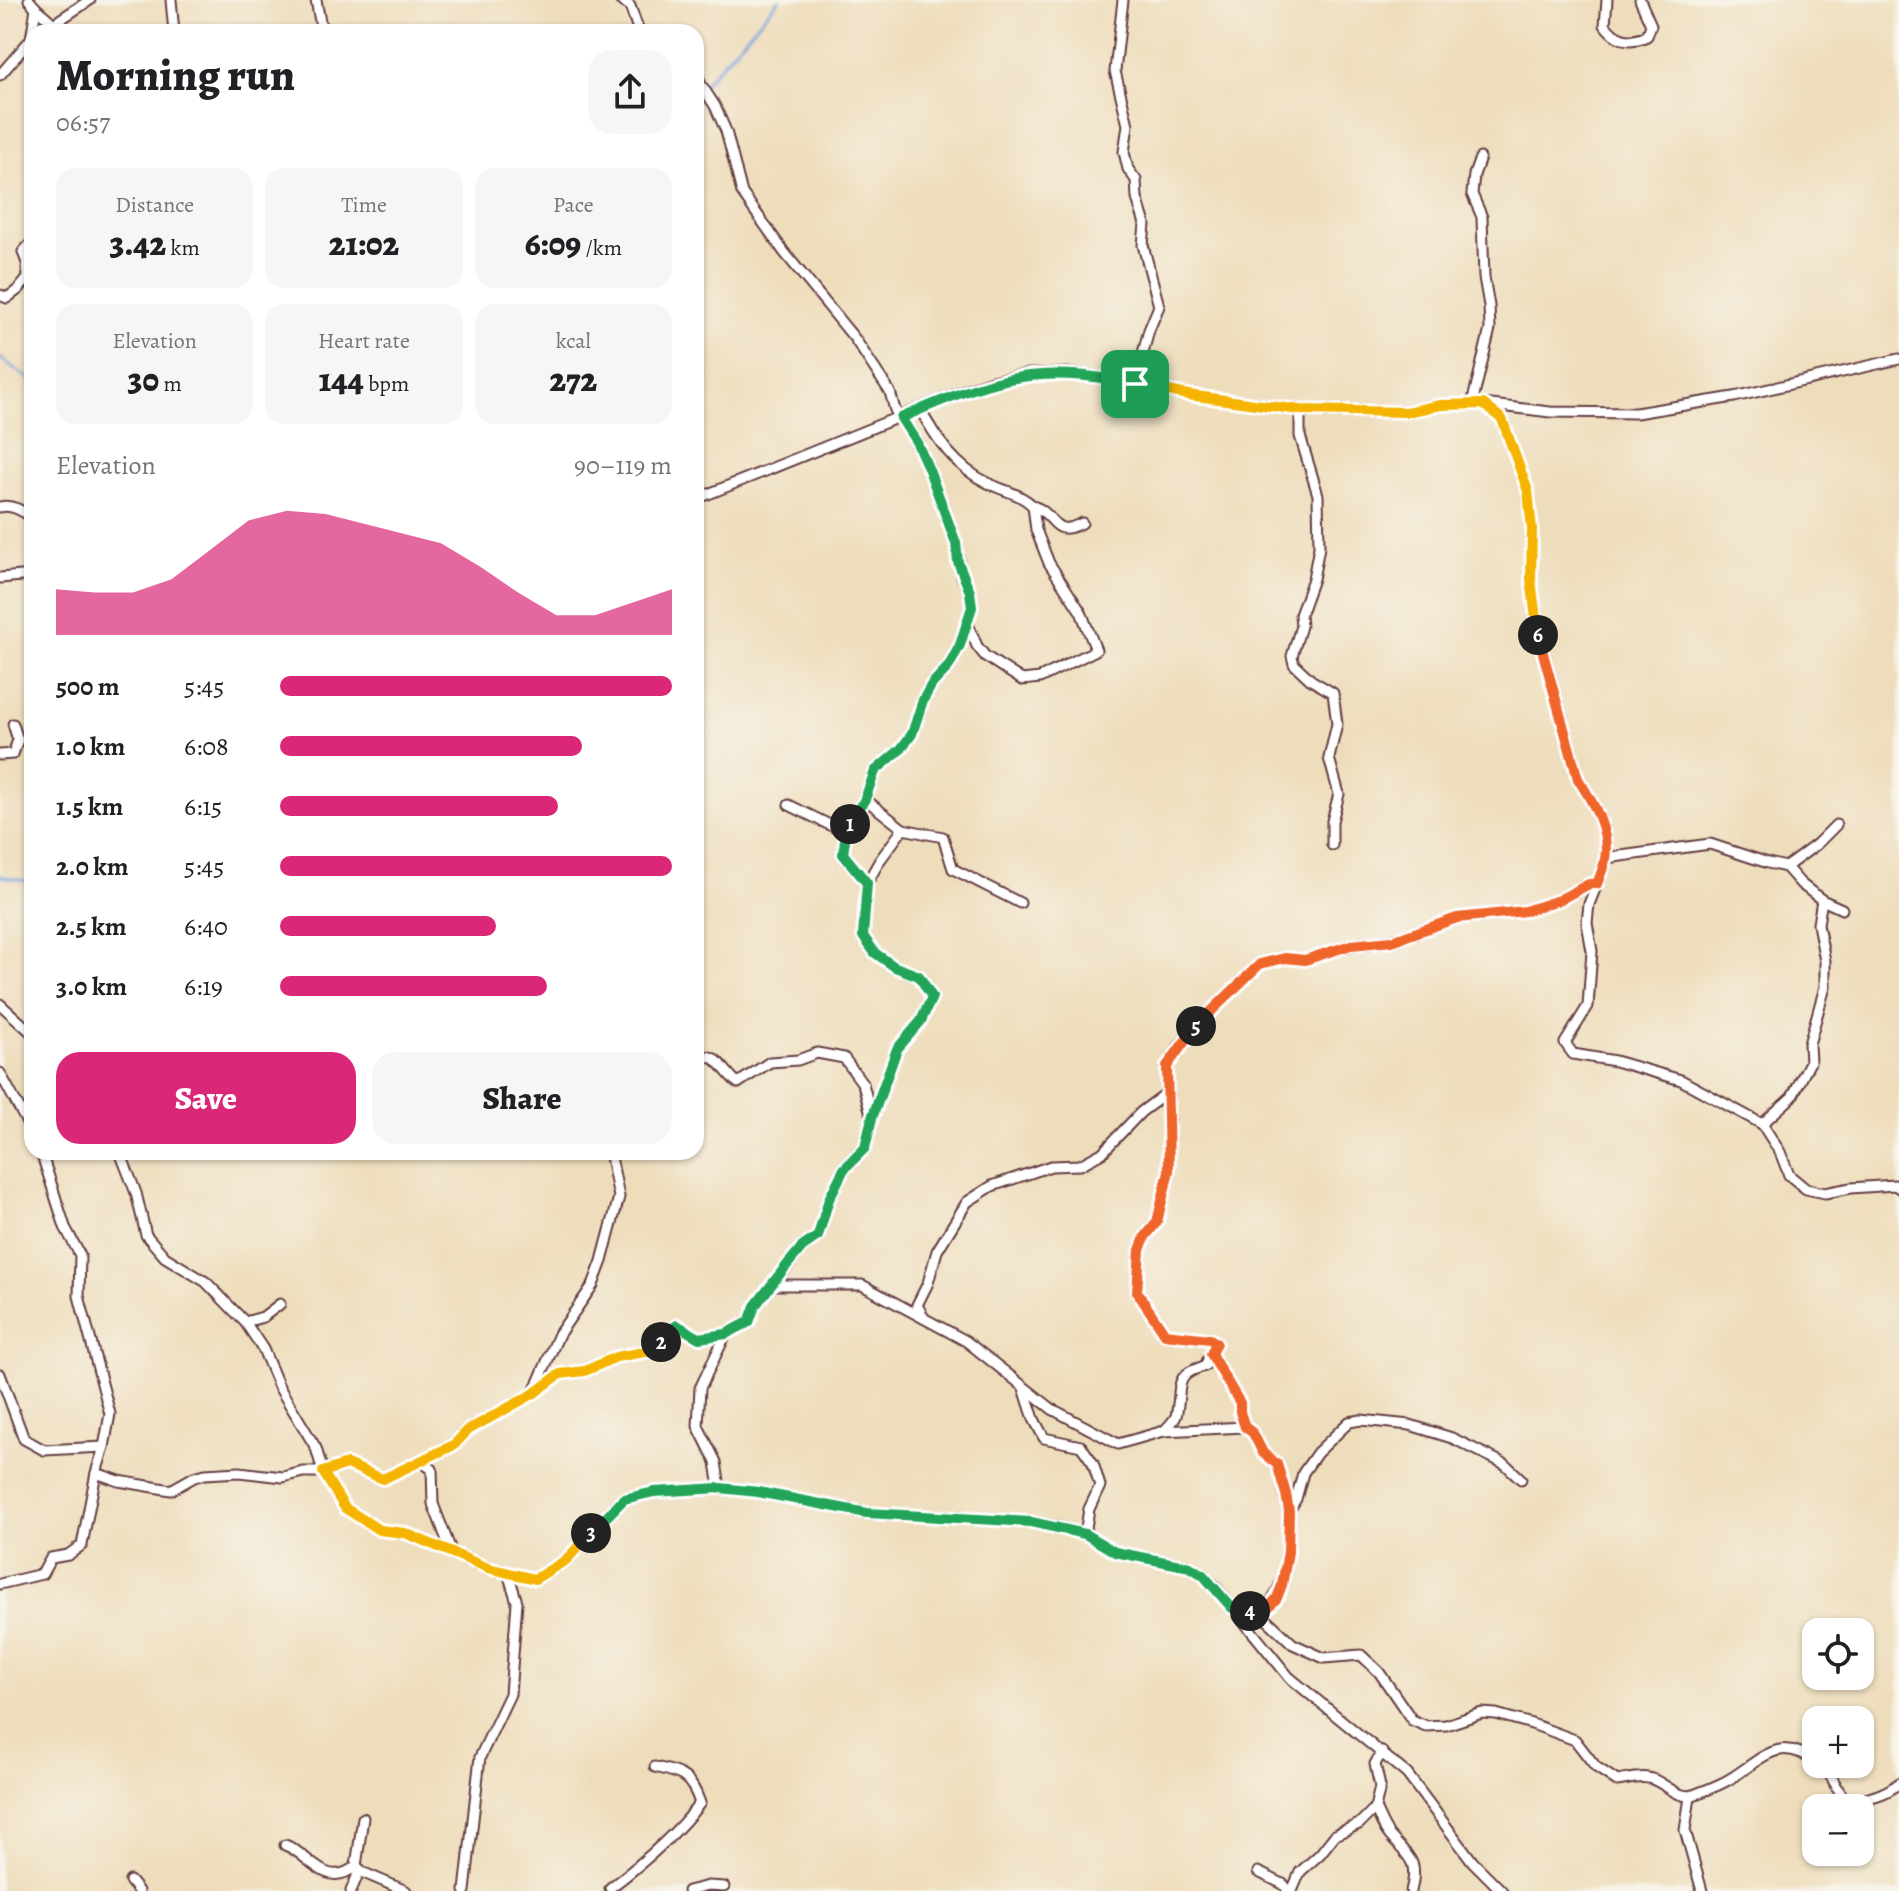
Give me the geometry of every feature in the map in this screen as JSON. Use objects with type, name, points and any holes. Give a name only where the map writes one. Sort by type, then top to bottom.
[{"type":"street","points":[[32,4],[53,23],[90,0]]},
{"type":"street","points":[[171,0],[173,24]]},
{"type":"street","points":[[316,0],[320,24]]},
{"type":"street","points":[[620,0],[630,6],[636,24]]},
{"type":"street","points":[[1123,0],[1115,71],[1128,125],[1124,152],[1128,169],[1136,180],[1137,198],[1145,224],[1143,245],[1159,306],[1149,330],[1135,384]]},
{"type":"street","points":[[1607,0],[1605,25],[1613,35],[1636,41],[1647,36],[1651,25],[1640,0]]},
{"type":"street","points":[[31,24],[32,4]]},
{"type":"street","points":[[0,75],[24,47]]},
{"type":"street","points":[[704,89],[726,131],[742,193],[784,252],[855,339],[890,392],[895,410],[917,443],[956,543],[962,576],[970,592],[972,607],[968,624],[949,666],[932,684],[923,700],[912,734],[901,749],[875,771],[865,799],[846,833],[843,854],[867,883]]},
{"type":"street","points":[[1478,404],[1490,329],[1482,217],[1472,194],[1480,158]]},
{"type":"street","points":[[0,295],[7,298],[24,283]]},
{"type":"street","points":[[704,496],[992,381],[1029,374],[1067,373],[1188,395],[1300,410],[1406,412],[1441,405],[1478,404],[1550,412],[1636,413],[1734,397],[1899,359]]},
{"type":"street","points":[[1478,404],[1502,419],[1528,491],[1532,529],[1531,579],[1537,627],[1578,779],[1590,797],[1602,826],[1606,858],[1589,904],[1587,923],[1592,951],[1588,1006],[1565,1043],[1573,1054],[1615,1061],[1681,1080],[1762,1124],[1780,1152],[1789,1175],[1806,1189],[1825,1193],[1895,1185],[1899,1188]]},
{"type":"street","points":[[920,409],[932,432],[962,468],[1044,510],[1060,529],[1066,530],[1082,523]]},
{"type":"street","points":[[1300,410],[1300,436],[1318,495],[1319,547],[1292,656],[1294,664],[1301,671],[1333,693],[1337,724],[1329,758],[1339,794],[1332,821],[1332,845]]},
{"type":"street","points":[[0,507],[7,505],[24,511]]},
{"type":"street","points":[[968,624],[985,656],[1022,680],[1040,678],[1096,650],[1081,612],[1049,563],[1036,530],[1033,506]]},
{"type":"street","points":[[0,578],[24,576]]},
{"type":"street","points":[[0,755],[13,754],[18,740],[13,724]]},
{"type":"street","points":[[865,799],[903,829],[943,837],[953,869],[1020,903]]},
{"type":"street","points":[[789,805],[846,833]]},
{"type":"street","points":[[1786,867],[1836,825]]},
{"type":"street","points":[[96,1473],[119,1481],[171,1490],[205,1474],[239,1472],[283,1477],[303,1472],[323,1472],[347,1464],[383,1479],[454,1445],[468,1430],[533,1394],[560,1374],[585,1371],[616,1357],[656,1350],[666,1333],[677,1325],[699,1338],[726,1334],[749,1322],[755,1306],[802,1247],[818,1236],[829,1199],[844,1169],[865,1148],[872,1118],[897,1049],[921,1021],[932,997],[919,976],[895,967],[875,953],[863,936],[867,883],[903,829]]},
{"type":"street","points":[[1606,858],[1710,844],[1786,867],[1821,904],[1839,908]]},
{"type":"street","points":[[1164,1431],[1176,1418],[1181,1380],[1188,1370],[1205,1366],[1216,1343],[1210,1339],[1165,1334],[1137,1292],[1140,1250],[1145,1237],[1157,1222],[1169,1171],[1167,1066],[1181,1044],[1260,964],[1285,958],[1305,960],[1351,945],[1392,941],[1457,918],[1525,911],[1559,900],[1589,884],[1597,884]]},
{"type":"street","points":[[1762,1124],[1792,1097],[1810,1062],[1809,1044],[1825,987],[1825,961],[1818,924],[1821,904]]},
{"type":"street","points":[[0,1004],[24,1026]]},
{"type":"street","points":[[704,1055],[719,1060],[729,1076],[738,1083],[770,1062],[798,1060],[817,1053],[844,1058],[863,1084],[872,1118]]},
{"type":"street","points":[[0,1073],[24,1117]]},
{"type":"street","points":[[925,1321],[917,1305],[928,1283],[937,1251],[967,1202],[992,1186],[1051,1166],[1080,1165],[1102,1153],[1141,1112],[1168,1092]]},
{"type":"street","points":[[0,1584],[42,1574],[51,1558],[68,1555],[82,1545],[110,1414],[79,1296],[80,1255],[65,1227],[44,1160]]},
{"type":"street","points":[[123,1160],[136,1193],[146,1235],[165,1257],[206,1282],[245,1322],[263,1349],[279,1387],[316,1448],[323,1472],[345,1508],[379,1530],[405,1533],[488,1568],[535,1579],[566,1560],[624,1499],[654,1492],[720,1488],[758,1492],[867,1513],[1031,1522],[1085,1534],[1115,1552],[1190,1567],[1203,1575],[1289,1677],[1413,1781],[1473,1862],[1502,1891]]},
{"type":"street","points":[[533,1394],[559,1334],[593,1285],[602,1261],[619,1197],[612,1160]]},
{"type":"street","points":[[773,1285],[862,1285],[966,1341],[1052,1409],[1118,1444],[1164,1431],[1245,1427]]},
{"type":"street","points":[[245,1322],[263,1317],[280,1304]]},
{"type":"street","points":[[720,1488],[716,1462],[698,1426],[700,1388],[726,1334]]},
{"type":"street","points":[[1211,1354],[1240,1403],[1245,1427],[1253,1433],[1263,1453],[1277,1464],[1289,1511],[1288,1552],[1282,1585],[1277,1598],[1262,1615]]},
{"type":"street","points":[[0,1374],[24,1439],[44,1450],[104,1447]]},
{"type":"street","points":[[1024,1388],[1044,1438],[1081,1446],[1093,1463],[1100,1486],[1089,1509],[1085,1534]]},
{"type":"street","points":[[1289,1511],[1296,1499],[1303,1473],[1317,1453],[1349,1422],[1361,1420],[1410,1425],[1452,1438],[1505,1464],[1521,1479]]},
{"type":"street","points":[[420,1461],[432,1469],[433,1504],[452,1553]]},
{"type":"street","points":[[465,1891],[480,1757],[510,1694],[517,1602],[508,1573]]},
{"type":"street","points":[[1232,1608],[1262,1615],[1293,1644],[1324,1658],[1361,1655],[1379,1672],[1412,1720],[1426,1726],[1446,1725],[1482,1713],[1496,1714],[1556,1731],[1575,1740],[1596,1767],[1617,1781],[1648,1778],[1690,1797],[1722,1784],[1755,1759],[1790,1749],[1802,1754]]},
{"type":"street","points":[[1258,1872],[1283,1884],[1290,1891],[1300,1872],[1335,1835],[1359,1824],[1375,1808],[1380,1787],[1375,1764],[1382,1752]]},
{"type":"street","points":[[610,1890],[684,1824],[700,1803],[693,1784],[674,1771],[655,1767]]},
{"type":"street","points":[[1832,1778],[1845,1801],[1889,1792],[1899,1783]]},
{"type":"street","points":[[1690,1797],[1685,1830],[1702,1891]]},
{"type":"street","points":[[1375,1808],[1388,1834],[1414,1864],[1411,1891]]},
{"type":"street","points":[[351,1891],[358,1874],[356,1866],[363,1818]]},
{"type":"street","points":[[285,1845],[296,1849],[306,1862],[329,1876],[349,1873],[356,1866]]},
{"type":"street","points":[[356,1866],[364,1873],[406,1891]]},
{"type":"street","points":[[130,1881],[138,1891]]},
{"type":"street","points":[[688,1891],[708,1886],[724,1887]]},
{"type":"waterway","points":[[704,84],[779,0]]},
{"type":"waterway","points":[[0,358],[24,375]]},
{"type":"waterway","points":[[0,876],[24,880]]},
{"type":"route","points":[[1067,373],[1135,384],[1188,395],[1300,410],[1406,412],[1441,405],[1483,404],[1502,419],[1528,491],[1532,529],[1531,579],[1537,627],[1578,779],[1590,797],[1602,826],[1606,858],[1597,884],[1589,884],[1559,900],[1525,911],[1457,918],[1392,941],[1351,945],[1305,960],[1285,958],[1260,964],[1199,1022],[1167,1066],[1169,1171],[1157,1222],[1145,1237],[1140,1250],[1137,1292],[1165,1334],[1210,1339],[1216,1343],[1211,1354],[1240,1403],[1245,1427],[1253,1433],[1263,1453],[1277,1464],[1289,1511],[1288,1552],[1277,1598],[1262,1615],[1232,1608],[1203,1575],[1190,1567],[1115,1552],[1085,1534],[1058,1527],[1031,1522],[867,1513],[758,1492],[720,1488],[654,1492],[624,1499],[566,1560],[535,1579],[488,1568],[405,1533],[379,1530],[345,1508],[323,1472],[347,1464],[383,1479],[454,1445],[468,1430],[533,1394],[560,1374],[585,1371],[616,1357],[656,1350],[666,1333],[677,1325],[699,1338],[726,1334],[749,1322],[755,1306],[787,1265],[802,1247],[818,1236],[829,1199],[844,1169],[865,1148],[872,1118],[897,1049],[921,1021],[932,997],[919,976],[895,967],[875,953],[863,936],[867,883],[843,854],[846,833],[865,799],[875,771],[901,749],[912,734],[923,700],[932,684],[949,666],[960,645],[972,607],[970,592],[958,562],[956,543],[929,470],[901,418],[992,381],[1029,374],[1067,373]]}]
